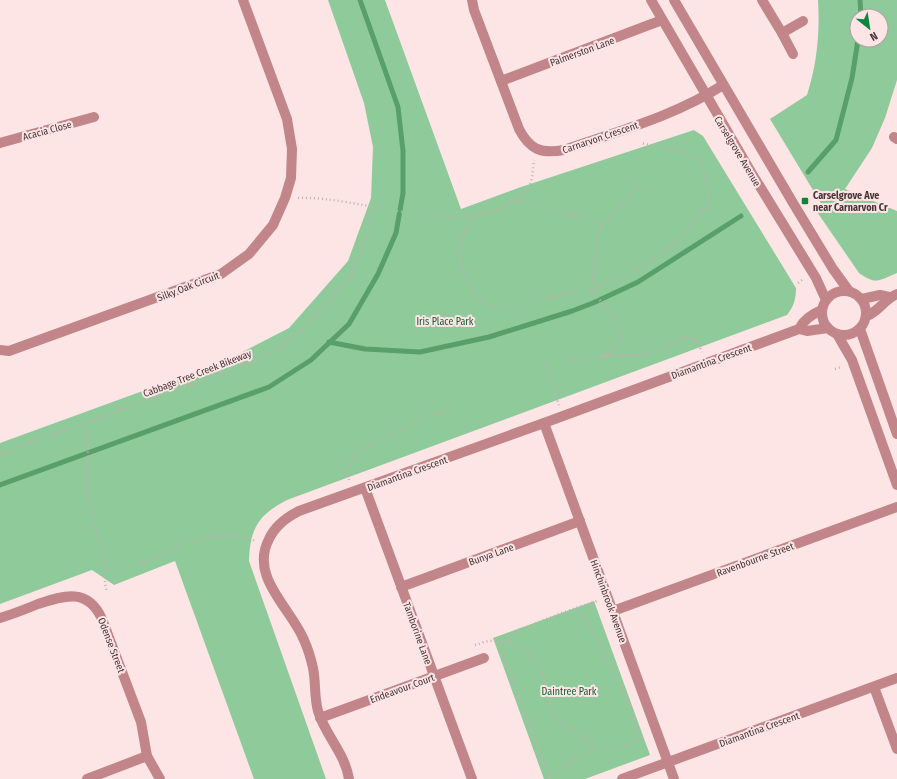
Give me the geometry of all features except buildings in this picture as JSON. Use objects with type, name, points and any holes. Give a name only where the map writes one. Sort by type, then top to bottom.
[{"type":"street","name":"Silky Oak Circuit","points":[[0,350],[9,351],[221,274],[249,254],[273,225],[285,198],[291,178],[292,149],[286,119],[243,0]]},
{"type":"street","points":[[472,0],[474,10],[519,129],[527,142],[537,150]]},
{"type":"street","name":"Carselgrove Avenue","points":[[651,0],[772,208],[816,278],[824,305]]},
{"type":"street","name":"Carselgrove Avenue","points":[[674,0],[829,263],[849,291]]},
{"type":"street","points":[[762,0],[794,54]]},
{"type":"street","name":"Palmerston Lane","points":[[501,81],[662,20]]},
{"type":"street","points":[[782,33],[803,21]]},
{"type":"street","name":"Carnarvon Crescent","points":[[537,150],[552,152],[564,150],[684,107],[706,96],[723,85]]},
{"type":"street","name":"Acacia Close","points":[[0,143],[94,117]]},
{"type":"street","points":[[837,334],[849,335],[860,330],[867,316],[867,310],[862,299],[849,291],[836,292],[824,305],[822,317],[828,328],[837,334],[852,360],[897,485]]},
{"type":"street","points":[[862,299],[880,295],[893,296]]},
{"type":"street","points":[[867,316],[872,314],[893,296]]},
{"type":"street","name":"Diamantina Crescent","points":[[799,329],[803,321],[824,305]]},
{"type":"street","name":"Diamantina Crescent","points":[[349,779],[344,761],[320,718],[317,708],[310,654],[298,627],[272,589],[263,560],[264,550],[273,532],[288,516],[799,329],[807,332],[828,328]]},
{"type":"street","points":[[860,330],[897,434]]},
{"type":"street","name":"Hinchinbrook Avenue","points":[[544,423],[674,779]]},
{"type":"street","name":"Tamborine Lane","points":[[365,488],[472,779]]},
{"type":"street","name":"Ravenbourne Street","points":[[613,611],[897,507]]},
{"type":"street","name":"Bunya Lane","points":[[401,587],[580,521]]},
{"type":"street","name":"Odense Street","points":[[0,618],[62,597],[76,596],[92,603],[102,619],[141,722],[148,756],[160,779]]},
{"type":"street","name":"Endeavour Court","points":[[320,718],[484,658]]},
{"type":"street","name":"Diamantina Crescent","points":[[622,779],[897,678]]},
{"type":"street","points":[[874,687],[897,749]]},
{"type":"street","points":[[87,779],[148,756]]},
{"type":"path","points":[[591,291],[650,261],[686,234],[692,222],[707,207],[709,193],[705,174],[697,160],[683,151],[640,143]]},
{"type":"path","points":[[285,198],[295,199],[315,197],[413,214],[448,217],[476,216],[507,206],[522,194],[531,183],[537,150]]},
{"type":"path","points":[[597,288],[593,283],[593,269],[598,236],[604,225],[641,182]]},
{"type":"path","points":[[516,200],[524,204],[553,209],[604,225]]},
{"type":"path","name":"Cabbage Tree Creek Bikeway","points":[[0,454],[250,363],[283,346],[312,320],[334,297],[352,273],[364,243],[373,208]]},
{"type":"path","points":[[476,216],[466,228],[461,238],[460,264],[465,276],[479,298],[484,302],[490,305],[502,307],[516,306],[545,300],[584,288],[591,291],[605,305],[619,327],[622,338],[613,350],[590,360],[572,360],[566,363]]},
{"type":"path","points":[[602,356],[640,355],[664,348],[684,337],[696,339],[707,363]]},
{"type":"path","points":[[544,363],[559,405]]},
{"type":"path","points":[[353,492],[346,471],[350,460],[362,450],[423,417],[430,414],[439,414],[449,408]]},
{"type":"path","points":[[84,424],[88,437],[87,485],[89,510],[102,547],[106,569],[104,579],[106,592]]},
{"type":"path","points":[[106,569],[142,562],[206,537],[232,535],[258,542]]},
{"type":"path","points":[[549,779],[505,661],[503,654],[506,642],[514,634],[526,627],[599,600]]},
{"type":"path","points":[[475,645],[490,641],[506,642],[516,645],[534,658],[544,679],[553,710],[559,722],[589,740],[593,745],[613,749],[628,746],[640,738],[623,689],[603,653],[591,626],[576,609]]},
{"type":"path","points":[[548,775],[561,769],[572,760],[587,753],[593,745]]},
{"type":"green space","name":"Iris Place Park","points":[[328,0],[385,0],[461,209],[521,187],[694,130],[703,136],[796,288],[796,296],[787,315],[287,500],[262,517],[251,540],[249,561],[326,779],[254,779],[175,561],[114,585],[92,570],[0,604],[0,443],[225,361],[289,328],[348,261],[371,198],[373,147],[364,103]]},
{"type":"green space","points":[[818,0],[897,0],[897,80],[885,118],[872,148],[845,189],[897,211],[897,273],[881,280],[869,279],[859,273],[815,209],[822,205],[770,119],[807,95],[813,72],[818,36]]},
{"type":"green space","name":"Daintree Park","points":[[594,601],[650,755],[585,779],[544,779],[493,638]]},
{"type":"waterway","points":[[0,485],[269,387],[311,360],[349,324],[378,274],[396,233],[403,193],[403,151],[398,107],[360,0]]},
{"type":"waterway","points":[[860,0],[860,8]]},
{"type":"waterway","points":[[808,172],[836,140],[852,78],[857,48]]},
{"type":"waterway","points":[[329,342],[365,349],[420,352],[489,337],[572,311],[638,282],[741,216]]},
{"type":"place","name":"Carselgrove Ave near Carnarvon Cr","points":[[805,201]]}]
